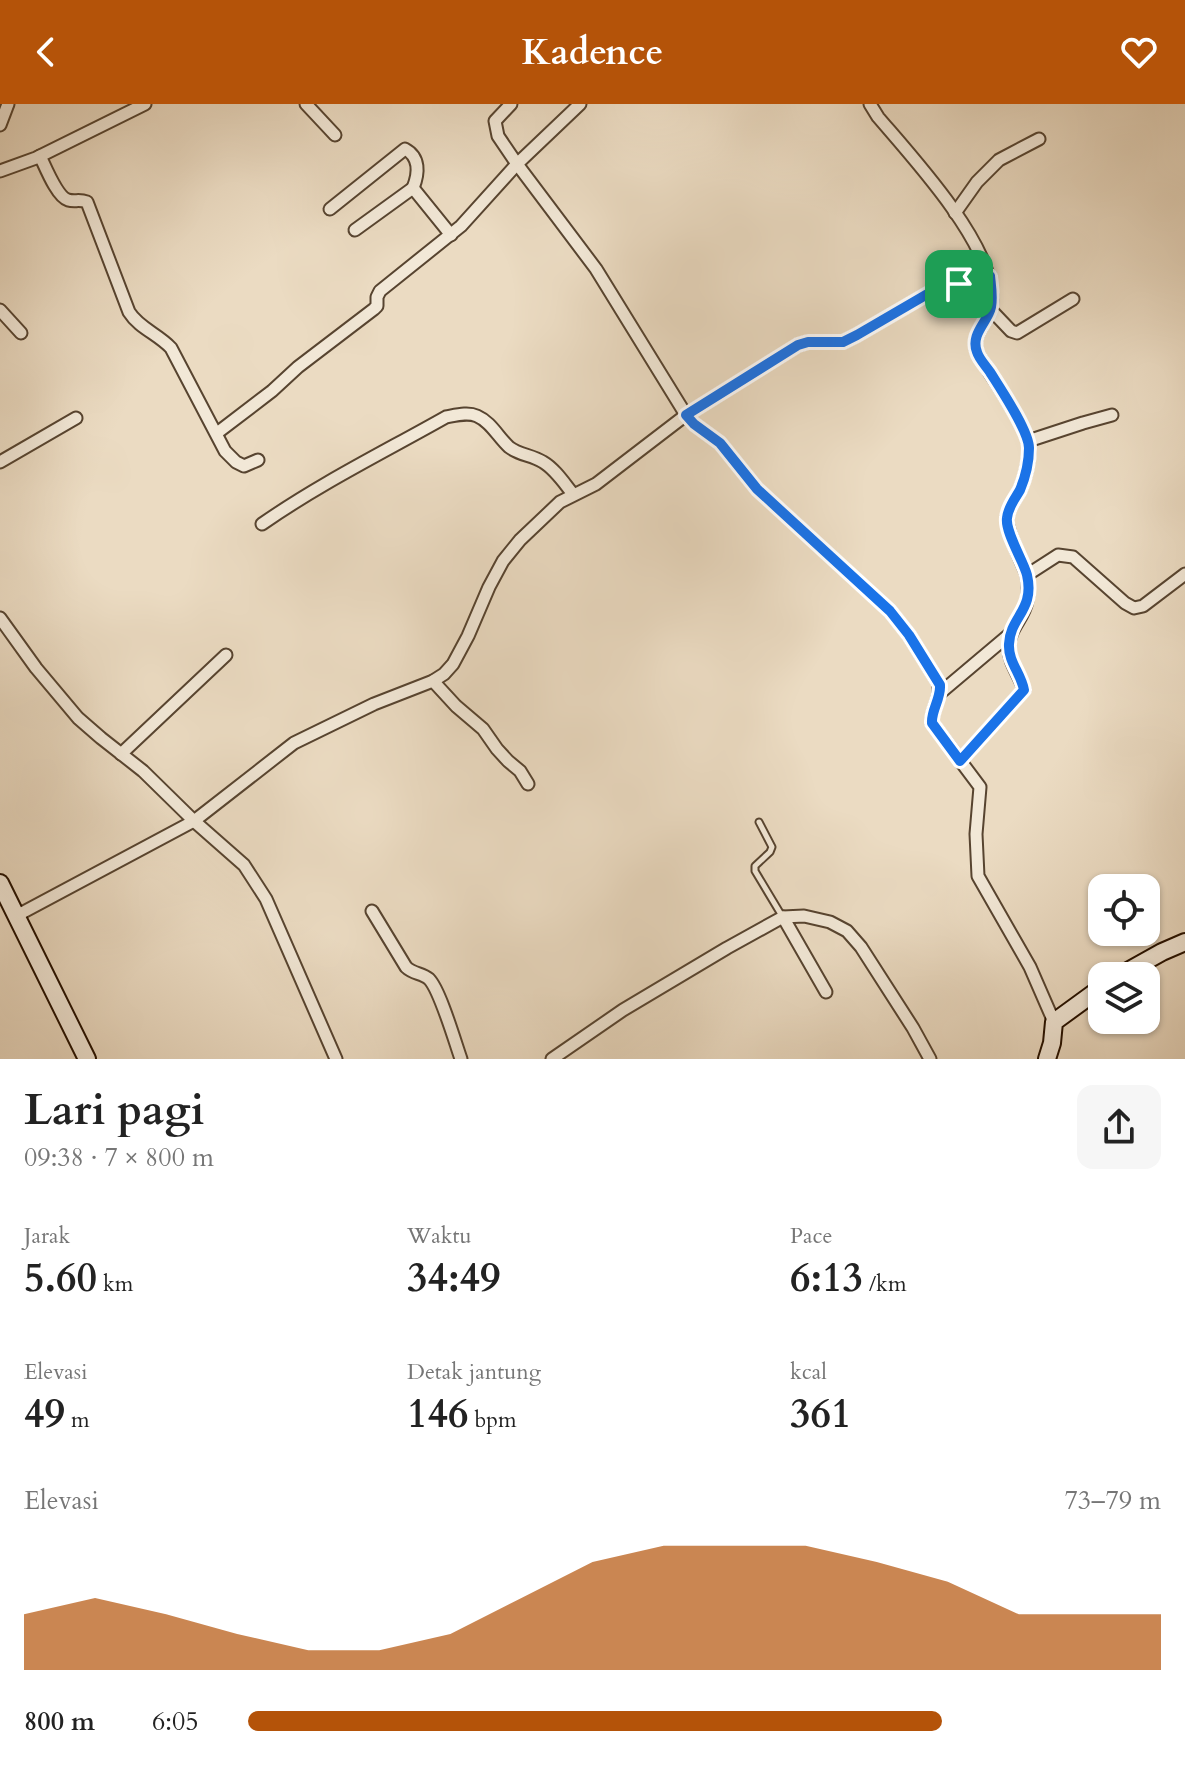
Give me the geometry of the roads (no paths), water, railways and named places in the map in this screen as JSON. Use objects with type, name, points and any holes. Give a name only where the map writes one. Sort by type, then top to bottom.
[{"type":"main road","points":[[0,883],[87,1059]]},
{"type":"main road","points":[[1144,962],[1185,942]]},
{"type":"main road","points":[[1047,1059],[1054,1022],[1088,997]]},
{"type":"street","points":[[0,125],[8,104]]},
{"type":"street","points":[[0,171],[40,156],[145,104]]},
{"type":"street","points":[[306,104],[335,135]]},
{"type":"street","points":[[511,104],[497,117],[495,126],[498,136],[596,269],[686,415],[720,443],[768,500],[890,611],[938,682],[940,693]]},
{"type":"street","points":[[217,433],[374,309],[380,291],[451,235],[517,164],[580,104]]},
{"type":"street","points":[[870,104],[955,213],[983,258],[990,276],[992,298],[991,310],[975,342],[977,352],[998,384],[1029,446],[1021,488],[1007,522],[1027,575],[1028,599],[1010,634],[1008,645],[1010,659],[1024,690],[960,761]]},
{"type":"street","points":[[955,213],[977,182],[999,160],[1039,139]]},
{"type":"street","points":[[330,209],[405,149],[414,156],[417,163],[413,188],[355,230]]},
{"type":"street","points":[[40,156],[59,194],[70,201],[79,199],[87,202],[129,312],[139,324],[171,348],[225,451],[236,462],[247,466],[258,460]]},
{"type":"street","points":[[413,188],[451,235]]},
{"type":"street","points":[[16,916],[194,821],[294,743],[444,674],[453,664],[489,587],[512,549],[560,502],[596,484],[686,415],[798,345],[843,342],[936,289],[990,276]]},
{"type":"street","points":[[991,310],[1011,331],[1017,333],[1073,299]]},
{"type":"street","points":[[0,310],[21,333]]},
{"type":"street","points":[[262,524],[336,477],[446,417],[461,414],[481,418],[511,449],[543,462],[573,494]]},
{"type":"street","points":[[1028,441],[1112,415]]},
{"type":"street","points":[[0,462],[76,418]]},
{"type":"street","points":[[1027,575],[1058,555],[1073,557],[1129,607],[1134,608],[1143,606],[1185,574]]},
{"type":"street","points":[[0,618],[78,718],[143,771],[244,865],[266,899],[336,1059]]},
{"type":"street","points":[[1010,634],[940,693],[931,718],[980,787],[976,834],[978,876],[1017,942],[1054,1022]]},
{"type":"street","points":[[121,754],[226,655]]},
{"type":"street","points":[[433,681],[483,729],[528,784]]},
{"type":"street","points":[[372,911],[406,967],[429,980],[436,989],[461,1059]]},
{"type":"street","points":[[552,1059],[623,1010],[783,917],[804,916],[830,922],[847,931],[861,947],[930,1059]]},
{"type":"street","points":[[783,917],[826,992]]},
{"type":"lane","points":[[759,822],[772,847],[755,866],[755,871],[783,917]]}]
